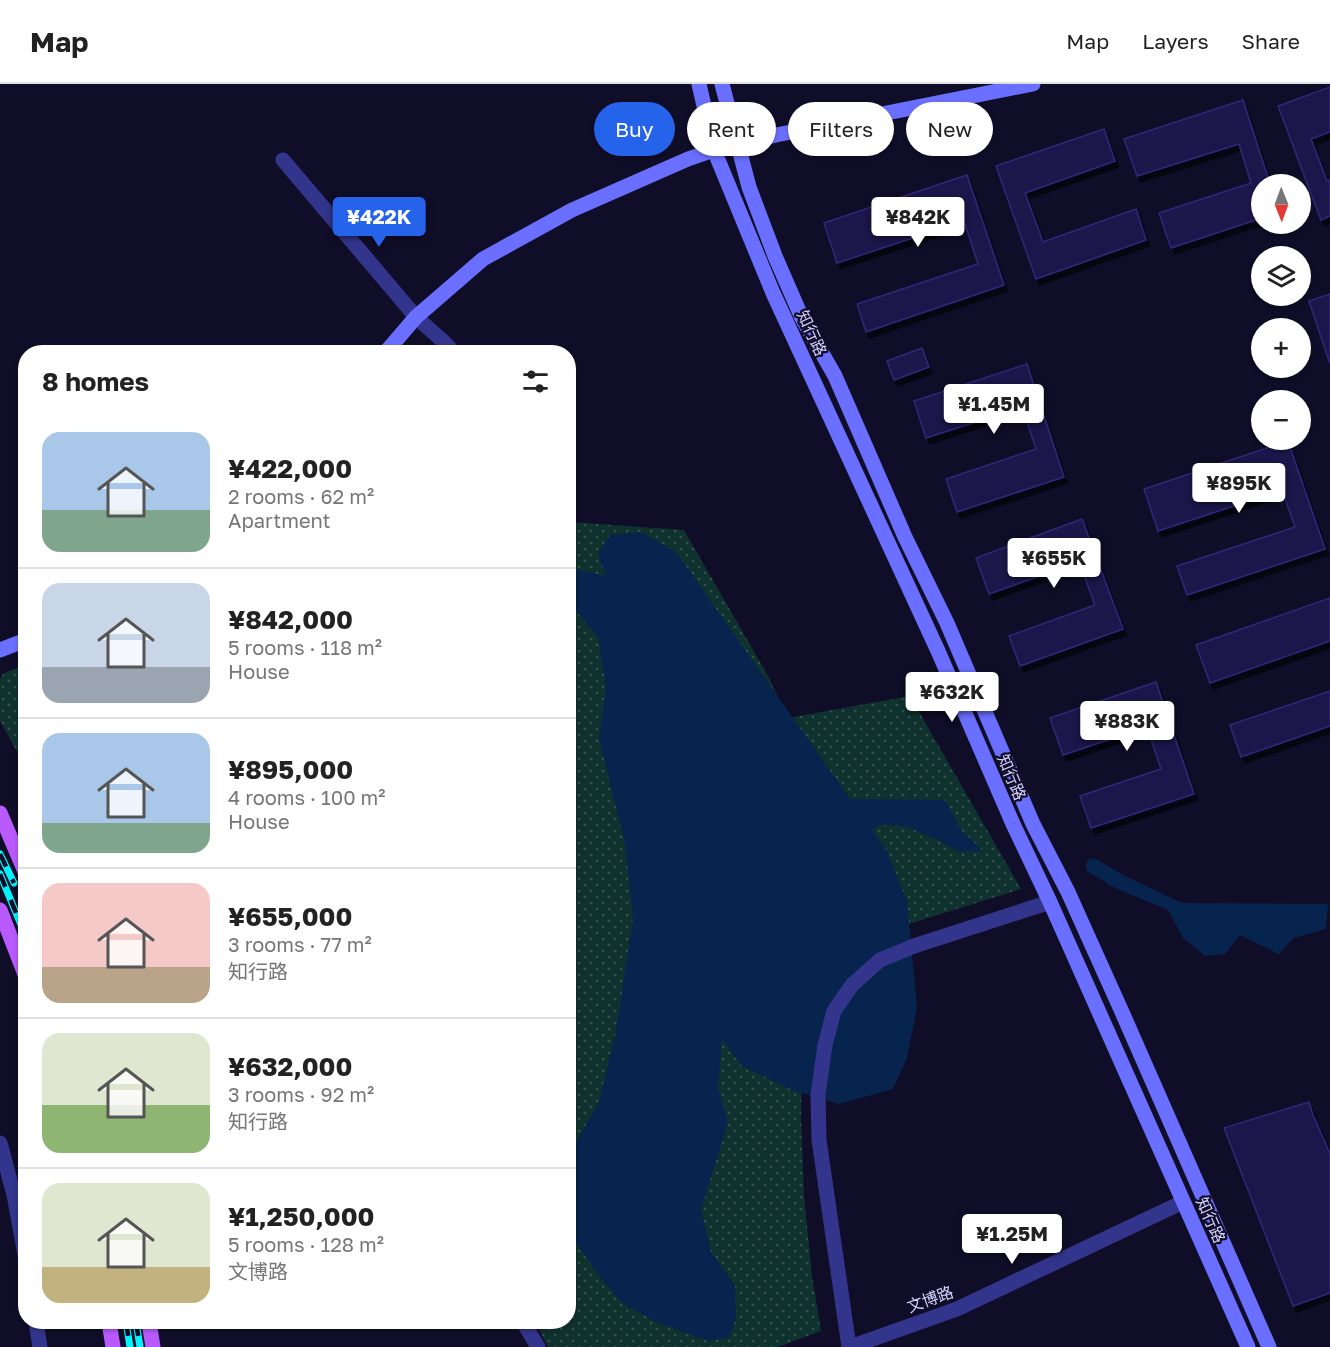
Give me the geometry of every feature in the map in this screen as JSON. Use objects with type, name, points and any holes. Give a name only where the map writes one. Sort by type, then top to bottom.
[{"type":"main road","points":[[0,813],[18,855]]},
{"type":"main road","points":[[0,910],[18,956]]},
{"type":"main road","points":[[110,1329],[113,1347]]},
{"type":"main road","points":[[150,1329],[153,1347]]},
{"type":"street","name":"知行路","points":[[699,84],[703,102]]},
{"type":"street","name":"知行路","points":[[722,84],[727,102]]},
{"type":"street","points":[[776,135],[1033,84]]},
{"type":"street","points":[[392,345],[416,317],[483,259],[572,210],[697,156]]},
{"type":"street","name":"知行路","points":[[716,156],[773,293],[938,651],[1013,824],[1248,1347]]},
{"type":"street","name":"知行路","points":[[741,156],[749,187],[802,318],[835,376],[900,526],[947,623],[1033,824],[1068,892],[1122,1012],[1269,1347]]},
{"type":"street","points":[[284,160],[416,317],[447,345]]},
{"type":"street","points":[[0,650],[18,643]]},
{"type":"street","points":[[849,1347],[819,1140],[818,1095],[825,1044],[834,1011],[852,985],[880,960],[914,946],[1050,902]]},
{"type":"street","points":[[0,1143],[18,1217]]},
{"type":"street","name":"文博路","points":[[849,1347],[957,1309],[1183,1202]]},
{"type":"street","points":[[37,1329],[40,1347]]},
{"type":"street","points":[[527,1329],[538,1347]]},
{"type":"green space","points":[[576,522],[684,530],[768,676],[788,718],[910,696],[1021,889],[854,941],[802,1047],[801,1117],[804,1196],[812,1276],[821,1331],[778,1347],[548,1347],[539,1329],[576,1329]]},
{"type":"green space","points":[[18,668],[18,753],[0,721],[0,678],[4,673]]},
{"type":"water","points":[[640,532],[676,552],[850,799],[945,800],[960,829],[983,851],[959,852],[905,826],[880,825],[872,830],[886,850],[907,901],[917,1007],[907,1058],[893,1089],[839,1104],[792,1090],[742,1066],[722,1039],[718,1088],[728,1122],[701,1210],[711,1252],[735,1286],[736,1317],[730,1337],[708,1341],[656,1322],[622,1303],[576,1242],[576,1143],[599,1102],[616,1032],[633,918],[625,843],[599,738],[606,686],[598,637],[576,611],[576,569],[606,576],[598,554],[610,535]]},
{"type":"water","points":[[1102,865],[1182,903],[1328,904],[1326,929],[1294,938],[1279,954],[1240,935],[1225,954],[1205,956],[1183,938],[1168,910],[1106,884]]},
{"type":"building","points":[[1330,87],[1330,132],[1311,139],[1327,181],[1330,180],[1330,216],[1321,220],[1311,193],[1311,174],[1304,174],[1278,106]]},
{"type":"building","points":[[1243,100],[1267,174],[1251,174],[1251,183],[1239,144],[1137,176],[1124,139]]},
{"type":"building","points":[[1104,129],[1115,161],[1025,193],[1043,242],[1136,209],[1146,240],[1036,279],[996,166]]},
{"type":"building","points":[[967,175],[1004,285],[866,332],[857,304],[978,264],[964,221],[837,263],[824,223]]},
{"type":"building","points":[[1251,183],[1251,222],[1171,248],[1159,213]]},
{"type":"building","points":[[1330,294],[1330,364],[1311,306],[1311,300]]},
{"type":"building","points":[[922,348],[929,367],[894,380],[887,361]]},
{"type":"building","points":[[1027,364],[1064,477],[957,512],[946,479],[1036,449],[1022,407],[926,438],[914,401]]},
{"type":"building","points":[[1261,450],[1291,450],[1325,549],[1187,595],[1177,566],[1295,527],[1282,490],[1158,531],[1144,489]]},
{"type":"building","points":[[1082,519],[1123,629],[1020,666],[1009,636],[1095,605],[1079,562],[989,594],[976,558]]},
{"type":"building","points":[[1330,598],[1330,641],[1210,683],[1196,645]]},
{"type":"building","points":[[1156,682],[1194,794],[1091,828],[1080,796],[1161,769],[1147,727],[1063,755],[1050,718]]},
{"type":"building","points":[[1330,691],[1330,726],[1241,757],[1230,725]]},
{"type":"building","points":[[1309,1102],[1330,1154],[1330,1293],[1293,1306],[1224,1128]]},
{"type":"waterway","points":[[1093,866],[1119,881]]},
{"type":"railway","points":[[0,854],[14,883]]},
{"type":"railway","points":[[0,874],[18,918]]},
{"type":"railway","points":[[127,1329],[130,1347]]},
{"type":"railway","points":[[137,1329],[140,1347]]}]
